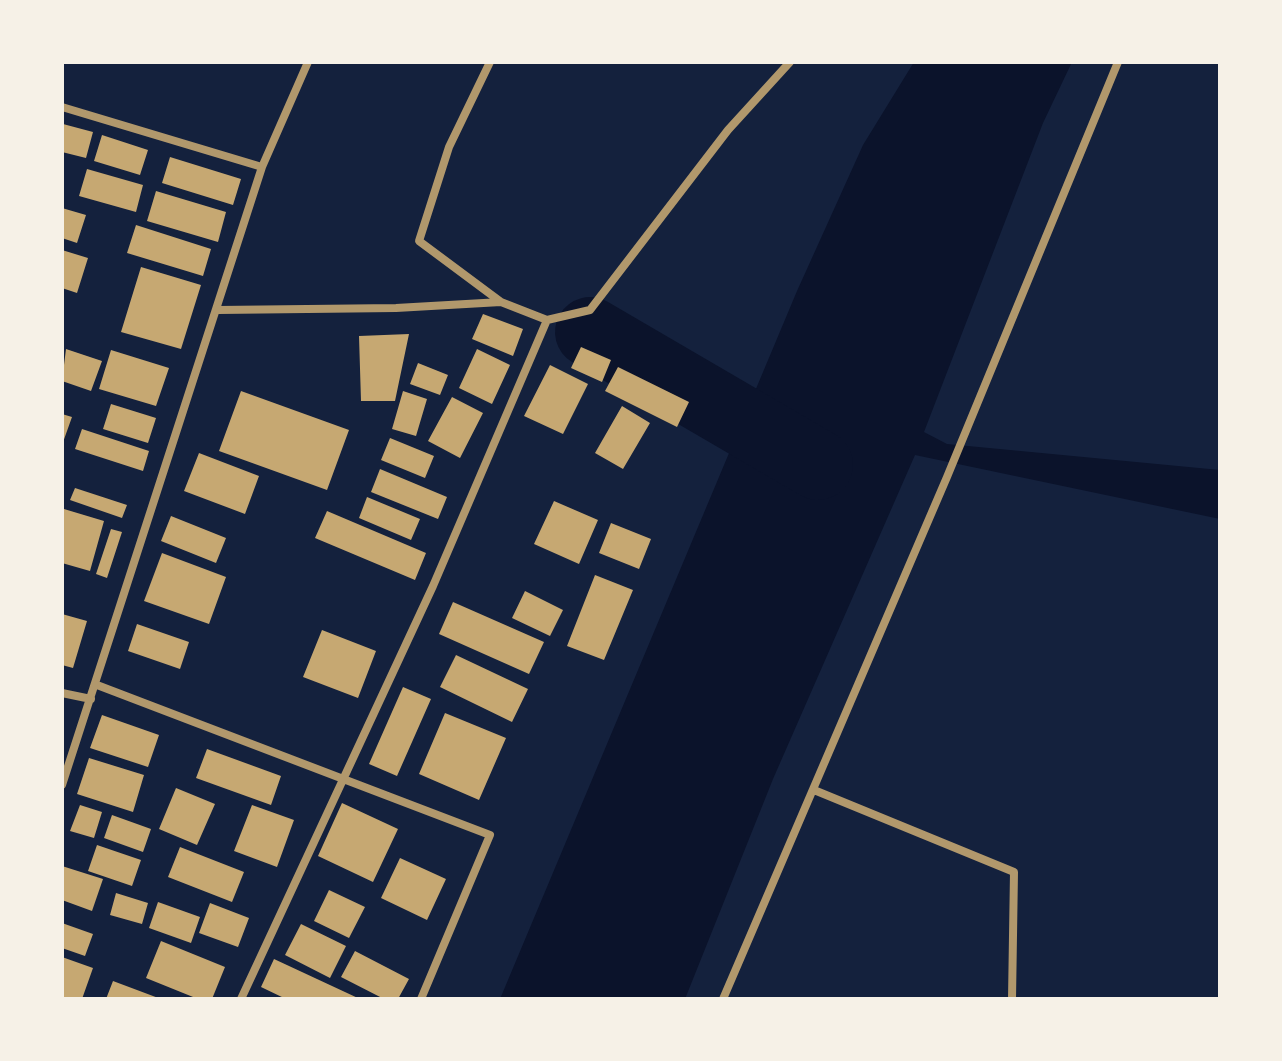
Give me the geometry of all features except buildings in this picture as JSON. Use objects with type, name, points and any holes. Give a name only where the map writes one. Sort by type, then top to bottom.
[{"type":"street","points":[[62,785],[97,685],[262,167],[308,62]]},
{"type":"street","points":[[490,62],[449,147],[419,241],[501,302],[547,320],[590,310],[728,130],[790,62]]},
{"type":"street","points":[[723,999],[947,477],[1118,62]]},
{"type":"street","points":[[62,107],[262,167]]},
{"type":"street","points":[[218,310],[396,308],[501,302]]},
{"type":"street","points":[[241,999],[341,777],[433,586],[547,320]]},
{"type":"street","points":[[97,685],[490,835],[421,999]]},
{"type":"street","points":[[62,693],[91,699]]},
{"type":"street","points":[[814,790],[1014,872],[1012,999]]},
{"type":"water","points":[[914,62],[1072,62],[1043,123],[924,432],[947,444],[1220,470],[1220,519],[915,455],[773,779],[685,999],[500,999],[797,291],[863,145]]},
{"type":"waterway","points":[[590,332],[818,465]]}]
